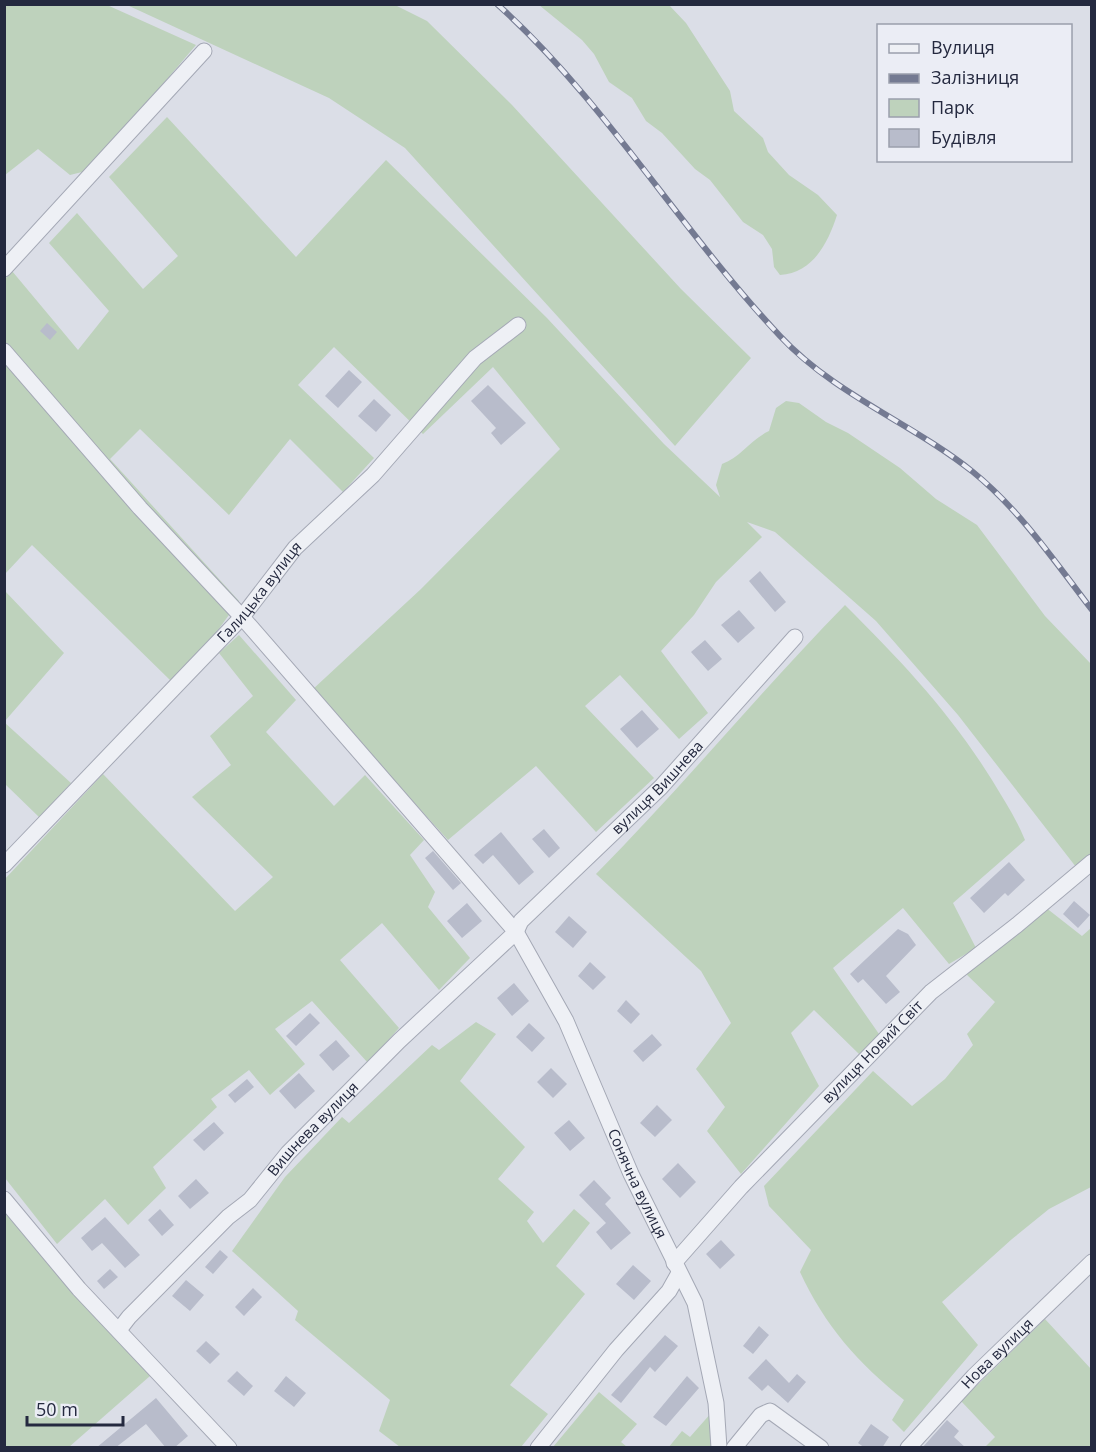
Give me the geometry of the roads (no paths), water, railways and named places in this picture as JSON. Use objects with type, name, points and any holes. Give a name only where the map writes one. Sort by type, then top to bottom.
[{"type":"street","points":[[4,269],[204,51]]},
{"type":"street","name":"Галицька вулиця","points":[[4,865],[242,617],[295,548],[373,475],[475,358],[518,325]]},
{"type":"street","name":"Сонячна вулиця","points":[[4,351],[140,508],[242,617],[516,932],[566,1021],[631,1174],[694,1303],[707,1352],[716,1403],[719,1448]]},
{"type":"street","name":"вулиця Вишнева","points":[[516,932],[521,921],[661,787],[795,637]]},
{"type":"street","name":"вулиця Новий Світ","points":[[538,1448],[616,1350],[669,1291],[676,1268],[741,1187],[931,992],[1017,925],[1092,862]]},
{"type":"street","name":"Вишнева вулиця","points":[[119,1330],[129,1317],[228,1217],[250,1200],[288,1153],[471,972],[516,932]]},
{"type":"street","points":[[4,1198],[79,1290],[119,1330],[218,1444]]},
{"type":"street","name":"Нова вулиця","points":[[908,1448],[974,1376],[1092,1262]]},
{"type":"street","points":[[734,1448],[761,1415],[770,1411],[821,1448]]},
{"type":"railway","points":[[497,4],[573,82],[744,296],[780,336],[802,357],[849,392],[925,438],[973,472],[1022,520],[1092,610]]}]
